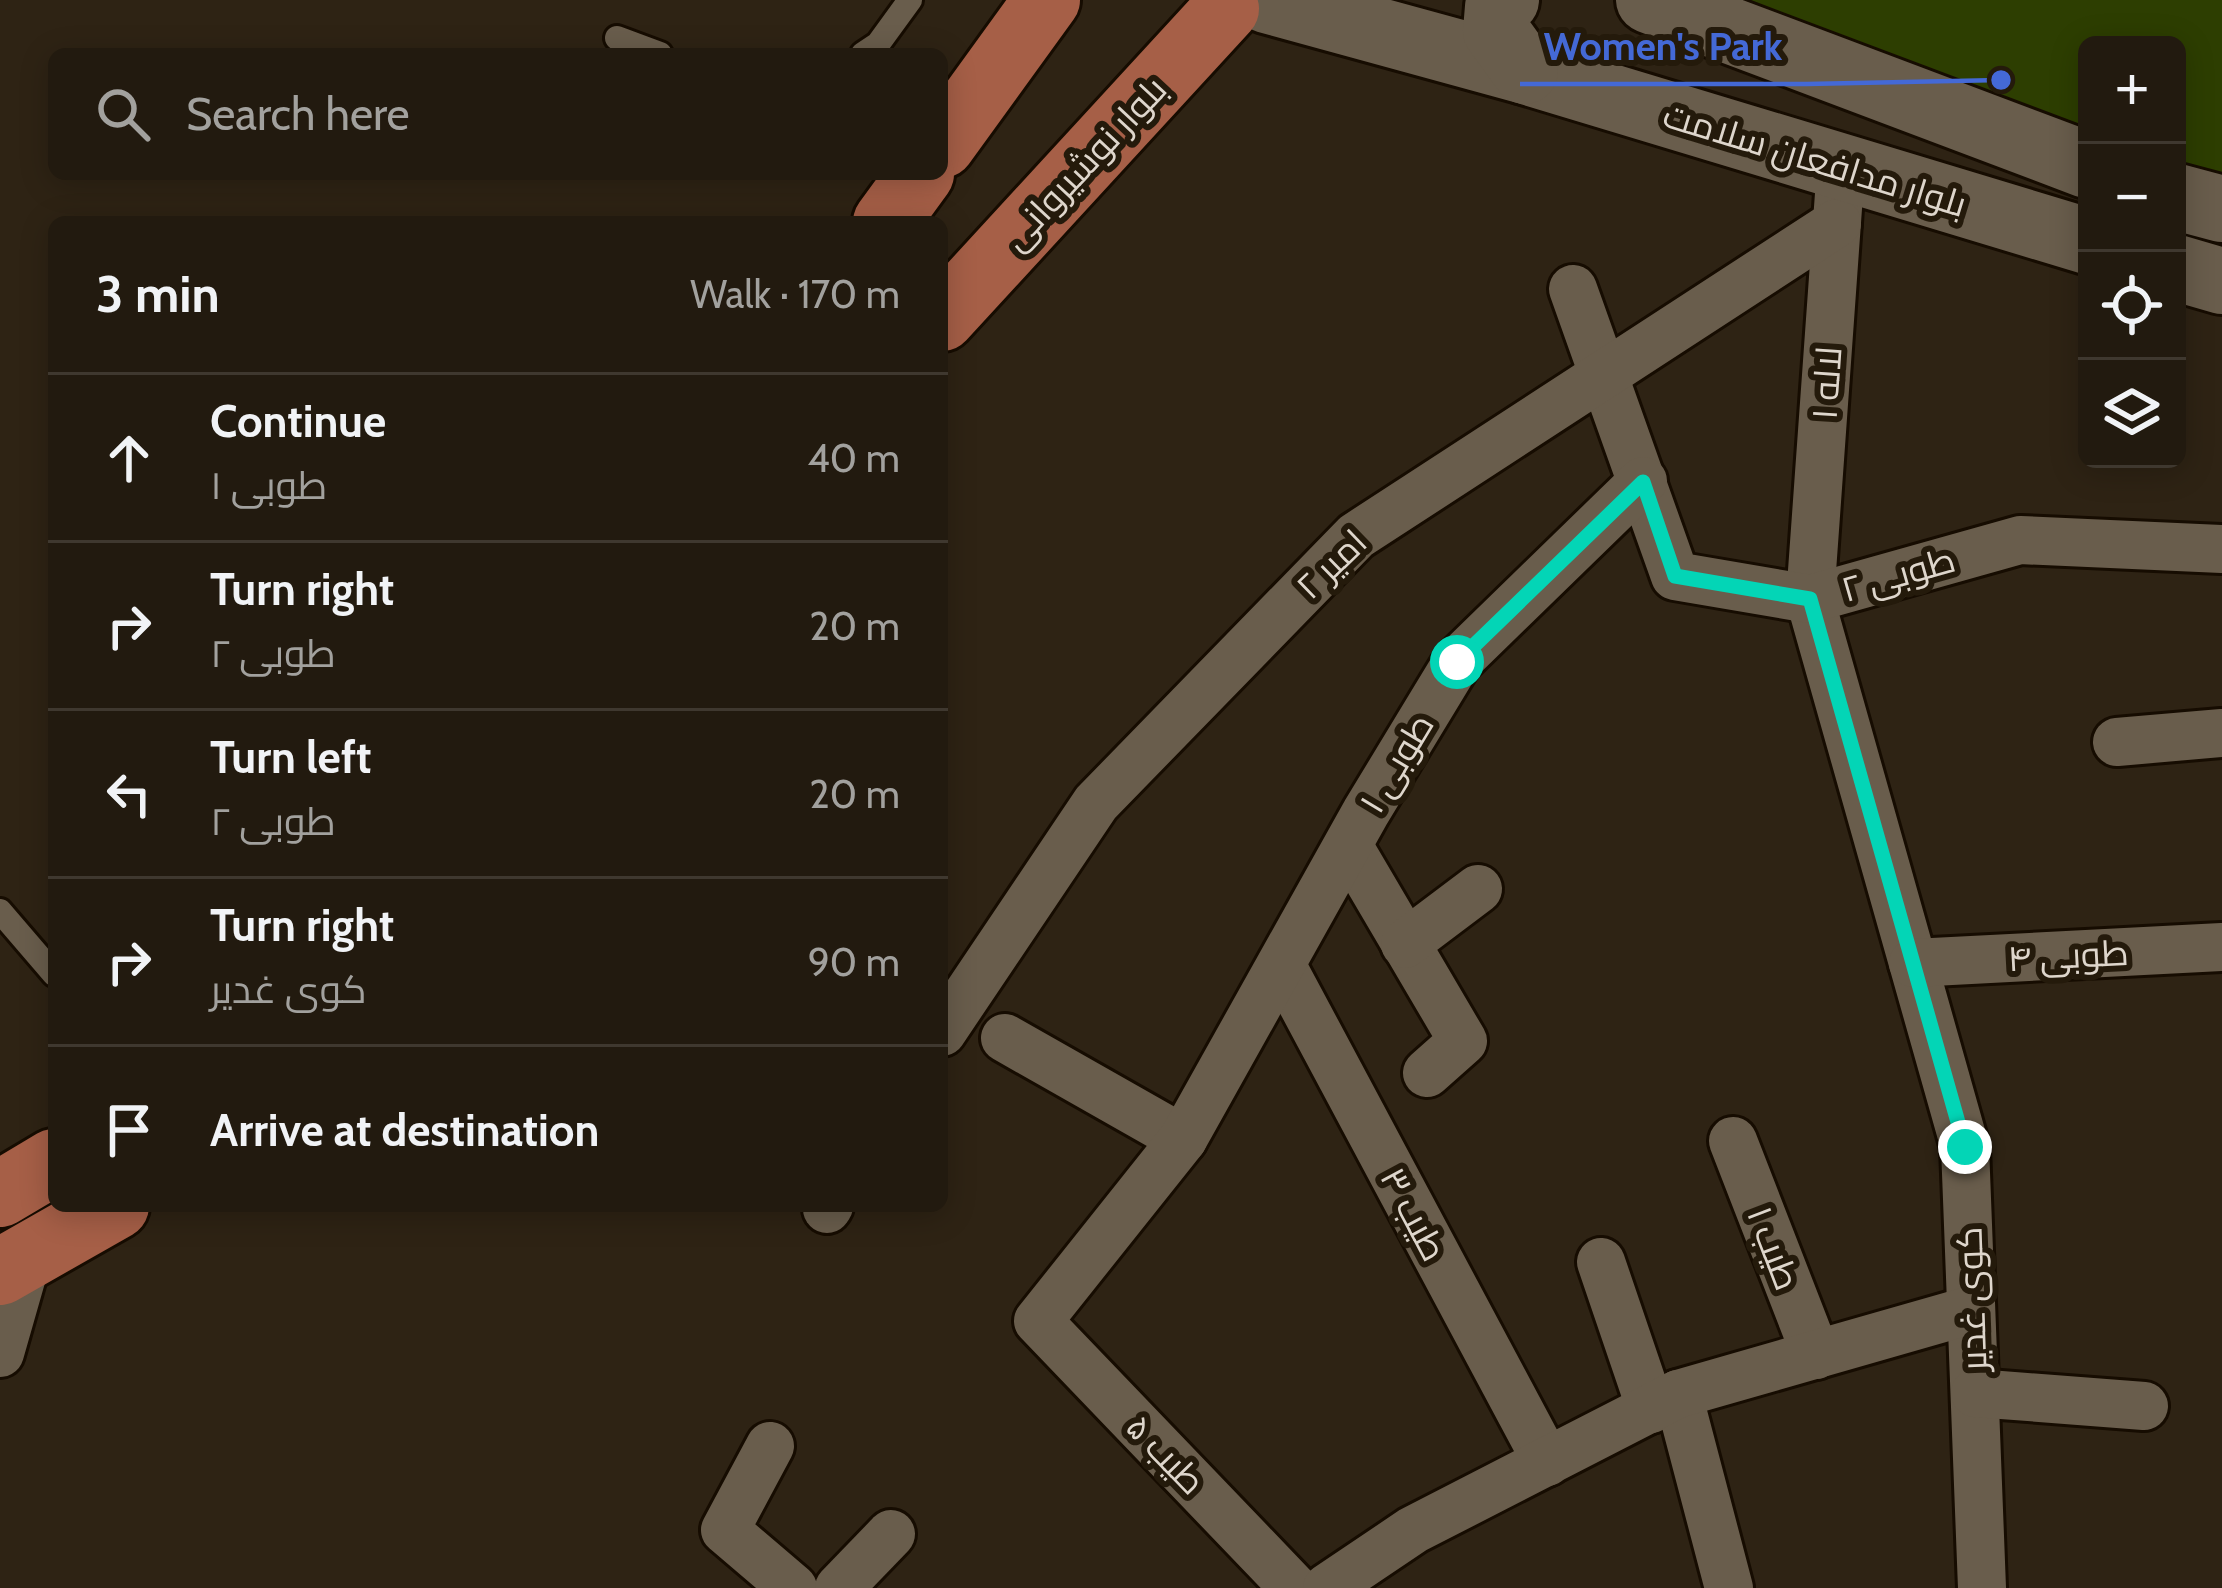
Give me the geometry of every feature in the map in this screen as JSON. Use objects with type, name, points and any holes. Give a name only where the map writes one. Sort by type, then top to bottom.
[{"type":"main road","points":[[948,137],[1046,0]]},
{"type":"main road","points":[[1506,0],[1498,7],[1496,31],[1525,71]]},
{"type":"main road","points":[[1649,0],[2078,162]]},
{"type":"main road","name":"بلوار مدافعان سلامت","points":[[1231,2],[1525,71],[1839,195],[2078,239]]},
{"type":"main road","name":"بلوار نوشیروانی","points":[[948,311],[1231,2]]},
{"type":"main road","points":[[890,216],[917,180]]},
{"type":"main road","points":[[2186,199],[2222,208]]},
{"type":"main road","points":[[2186,271],[2222,281]]},
{"type":"main road","points":[[0,1194],[48,1166]]},
{"type":"main road","points":[[14,1264],[105,1212]]},
{"type":"street","name":"امیر ۲","points":[[948,1023],[1096,803],[1356,536],[1603,370],[1839,195]]},
{"type":"street","name":"لاله ۱","points":[[1810,599],[1839,195]]},
{"type":"street","points":[[1573,289],[1643,482]]},
{"type":"street","name":"طوبی ۲","points":[[1643,482],[1675,576],[1810,599],[2020,540],[2222,549]]},
{"type":"street","name":"طوبی ۱","points":[[1038,1321],[1183,1138],[1457,662],[1643,482]]},
{"type":"street","name":"کوی غدیر","points":[[1810,599],[1965,1147],[1982,1588]]},
{"type":"street","points":[[2116,742],[2222,734]]},
{"type":"street","points":[[1349,847],[1462,1041],[1427,1073]]},
{"type":"street","points":[[1406,944],[1478,889]]},
{"type":"street","name":"طوبی ۴","points":[[1913,963],[2222,947]]},
{"type":"street","name":"طیب ۳","points":[[1282,966],[1547,1462]]},
{"type":"street","points":[[1005,1038],[1183,1138]]},
{"type":"street","name":"طیب ۱","points":[[1733,1142],[1816,1355]]},
{"type":"street","points":[[1600,1262],[1664,1401],[1729,1588]]},
{"type":"street","points":[[0,1352],[14,1264]]},
{"type":"street","points":[[1327,1588],[1413,1530],[1664,1401],[1971,1310]]},
{"type":"street","name":"طیب ۵","points":[[1038,1321],[1294,1588]]},
{"type":"street","points":[[1975,1393],[2144,1406]]},
{"type":"street","points":[[770,1446],[725,1530],[794,1588]]},
{"type":"street","points":[[838,1588],[891,1534]]},
{"type":"lane","points":[[872,48],[910,0]]},
{"type":"lane","points":[[617,38],[644,48]]},
{"type":"lane","points":[[0,911],[48,967]]},
{"type":"green space","points":[[1730,0],[2222,0],[2222,183],[2186,172],[2186,36],[2078,36],[2078,138]]},
{"type":"place","name":"Women's Park","points":[[2001,80]]},
{"type":"route","points":[[1457,662],[1643,482],[1675,576],[1810,599],[1965,1147]]}]
